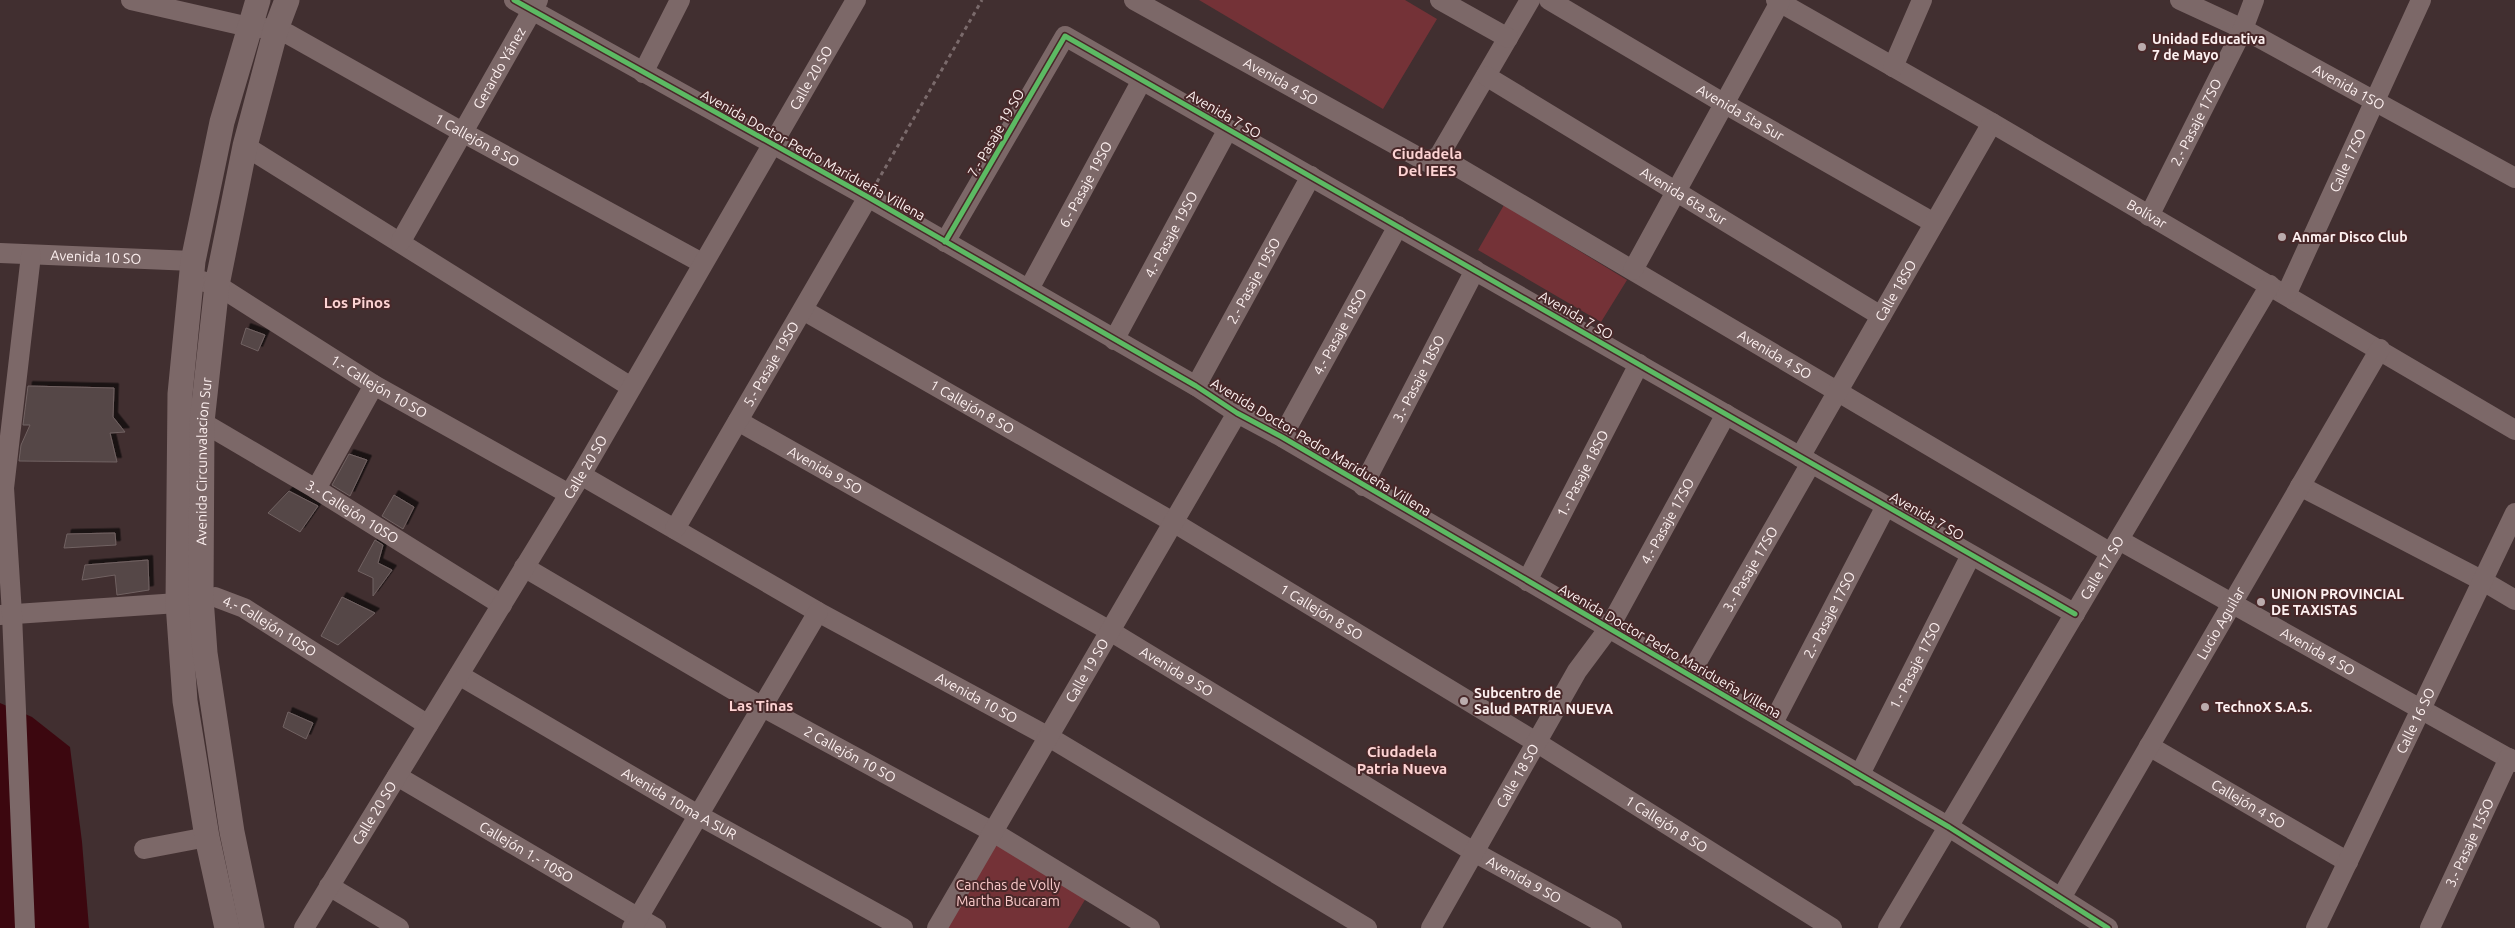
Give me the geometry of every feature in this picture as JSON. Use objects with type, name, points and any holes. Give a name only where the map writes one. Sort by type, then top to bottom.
[{"type":"main road","name":"Avenida Circunvalacion Sur","points":[[252,928],[229,813],[205,654],[190,600],[180,394],[191,270],[222,122],[248,27],[258,0]]},
{"type":"main road","name":"Avenida Circunvalacion Sur","points":[[227,928],[207,837],[185,701],[190,600],[202,422],[217,285],[245,146],[276,29],[287,0]]},
{"type":"street","points":[[131,0],[248,27]]},
{"type":"street","name":"Avenida Doctor Pedro Maridueña Villena","points":[[514,0],[535,6],[643,73],[868,198],[1196,386],[1237,413],[1282,437],[1527,582],[1690,674],[1859,776],[1949,827],[2108,928]]},
{"type":"street","points":[[643,73],[680,0]]},
{"type":"street","name":"Calle 20 SO","points":[[304,928],[581,475],[856,0]]},
{"type":"street","name":"Avenida 4 SO","points":[[1134,0],[1433,159],[1633,270],[1838,391],[2115,547],[2232,603],[2512,760]]},
{"type":"street","points":[[1440,0],[1508,38]]},
{"type":"street","points":[[1433,159],[1486,76],[1530,0]]},
{"type":"street","name":"Avenida 5ta Sur","points":[[1548,0],[1934,224]]},
{"type":"street","points":[[1893,67],[1922,0]]},
{"type":"street","name":"Avenida 1SO","points":[[2180,0],[2243,29],[2515,178]]},
{"type":"street","name":"2.- Pasaje 17SO","points":[[2149,216],[2243,29],[2254,0]]},
{"type":"street","name":"Calle 17SO","points":[[2278,290],[2376,103],[2421,0]]},
{"type":"street","points":[[1633,270],[1725,104],[1778,1]]},
{"type":"street","name":"Bolívar","points":[[1778,1],[1992,123],[2380,349],[2515,430]]},
{"type":"street","name":"Gerardo Yánez","points":[[401,242],[535,6]]},
{"type":"street","name":"1 Callejón 8 SO","points":[[248,27],[276,29],[702,264]]},
{"type":"street","name":"Avenida 7 SO","points":[[1065,36],[2075,614]]},
{"type":"street","name":"7.- Pasaje 19 SO","points":[[945,242],[1065,36]]},
{"type":"street","name":"Avenida 6ta Sur","points":[[1486,76],[1881,316]]},
{"type":"street","name":"6.- Pasaje 19SO","points":[[1030,290],[1142,80]]},
{"type":"street","name":"Calle 18SO","points":[[1806,460],[1838,391],[1992,123]]},
{"type":"street","name":"4.- Pasaje 19SO","points":[[1114,340],[1228,129]]},
{"type":"street","points":[[245,146],[631,387]]},
{"type":"street","name":"2.- Pasaje 19SO","points":[[1196,386],[1311,176]]},
{"type":"street","name":"5.- Pasaje 19SO","points":[[675,529],[868,198]]},
{"type":"street","name":"4.- Pasaje 18SO","points":[[1282,437],[1398,226]]},
{"type":"street","name":"Avenida 10 SO","points":[[0,253],[191,270]]},
{"type":"street","points":[[24,928],[6,614],[4,488],[31,255]]},
{"type":"street","name":"1.- Callejón 10 SO","points":[[191,270],[374,385],[569,494]]},
{"type":"street","name":"3.- Pasaje 18SO","points":[[1362,486],[1475,270]]},
{"type":"street","name":"Calle 17 SO","points":[[1888,928],[2115,547],[2278,290]]},
{"type":"street","name":"1 Callejón 8 SO","points":[[803,310],[1173,522],[1536,742],[1832,928]]},
{"type":"street","name":"Lucio Aguilar","points":[[2061,898],[2380,349]]},
{"type":"street","name":"1.- Pasaje 18SO","points":[[1527,582],[1639,364]]},
{"type":"street","points":[[316,489],[374,385]]},
{"type":"street","name":"Calle 19 SO","points":[[937,928],[1237,413]]},
{"type":"street","name":"4.- Pasaje 17SO","points":[[1609,628],[1726,414]]},
{"type":"street","name":"Avenida 9 SO","points":[[738,421],[1110,631],[1474,852],[1612,928]]},
{"type":"street","name":"3.- Callejón 10SO","points":[[202,422],[316,489],[502,604]]},
{"type":"street","name":"3.- Pasaje 17SO","points":[[1690,674],[1806,460]]},
{"type":"street","name":"Avenida 10 SO","points":[[581,475],[818,612],[1049,737],[1367,928]]},
{"type":"street","points":[[2300,486],[2483,581],[2515,600]]},
{"type":"street","name":"2.- Pasaje 17SO","points":[[1773,723],[1886,506]]},
{"type":"street","name":"Calle 16 SO","points":[[2316,928],[2515,513]]},
{"type":"street","name":"1.- Pasaje 17SO","points":[[1859,776],[1971,554]]},
{"type":"street","name":"2 Callejón 10 SO","points":[[524,567],[762,706],[993,832],[1150,928]]},
{"type":"street","name":"4.- Callejón 10SO","points":[[6,614],[214,597],[244,608],[428,725]]},
{"type":"street","points":[[635,923],[818,612]]},
{"type":"street","name":"Calle 18 SO","points":[[1431,928],[1577,671],[1609,628]]},
{"type":"street","name":"Avenida 10ma A SUR","points":[[459,674],[698,815],[903,928]]},
{"type":"street","name":"Callejón 4 SO","points":[[2149,746],[2348,862]]},
{"type":"street","name":"3.- Pasaje 15SO","points":[[2430,928],[2512,760]]},
{"type":"street","name":"Callejón 1.- 10SO","points":[[397,776],[635,923],[656,928]]},
{"type":"street","points":[[144,849],[207,837]]},
{"type":"street","points":[[329,886],[399,928]]},
{"type":"path","points":[[868,198],[982,0]]},
{"type":"green space","points":[[1199,0],[1405,0],[1437,19],[1383,109]]},
{"type":"green space","points":[[1504,205],[1627,280],[1601,322],[1478,250]]},
{"type":"green space","name":"Canchas de Volly Martha Bucaram","points":[[995,844],[1086,898],[1068,928],[946,928]]},
{"type":"shaded area","points":[[0,703],[32,717],[70,747],[82,842],[89,928],[0,928]]},
{"type":"building","points":[[246,328],[265,335],[258,351],[241,344]]},
{"type":"building","points":[[28,386],[114,388],[113,417],[125,432],[110,433],[117,462],[19,461],[21,445],[30,425],[23,425]]},
{"type":"building","points":[[349,454],[367,460],[350,496],[332,485]]},
{"type":"building","points":[[289,491],[318,506],[300,532],[268,513]]},
{"type":"building","points":[[394,495],[414,507],[403,529],[382,516]]},
{"type":"building","points":[[115,533],[116,545],[64,548],[67,534]]},
{"type":"building","points":[[375,540],[383,545],[378,563],[392,570],[373,596],[373,578],[358,571]]},
{"type":"building","points":[[148,560],[149,590],[117,595],[115,575],[82,580],[85,565]]},
{"type":"building","points":[[342,597],[375,613],[338,645],[321,636]]},
{"type":"building","points":[[288,712],[313,723],[306,739],[283,727]]},
{"type":"cycle path","points":[[514,0],[868,197],[1196,386],[1237,413],[1282,437],[1949,827],[2108,928]]},
{"type":"cycle path","points":[[945,242],[1065,36],[2075,614]]},
{"type":"place","name":"Unidad Educativa 7 de Mayo","points":[[2142,47]]},
{"type":"place","name":"Anmar Disco Club","points":[[2282,237]]},
{"type":"place","name":"UNION PROVINCIAL DE TAXISTAS","points":[[2261,602]]},
{"type":"place","name":"Subcentro de Salud PATRIA NUEVA","points":[[1464,701]]},
{"type":"place","name":"TechnoX S.A.S.","points":[[2205,707]]},
{"type":"district","name":"Ciudadela Del IEES","points":[[1427,162]]},
{"type":"district","name":"Los Pinos","points":[[357,303]]},
{"type":"district","name":"Las Tinas","points":[[761,706]]},
{"type":"district","name":"Ciudadela Patria Nueva","points":[[1402,760]]}]
